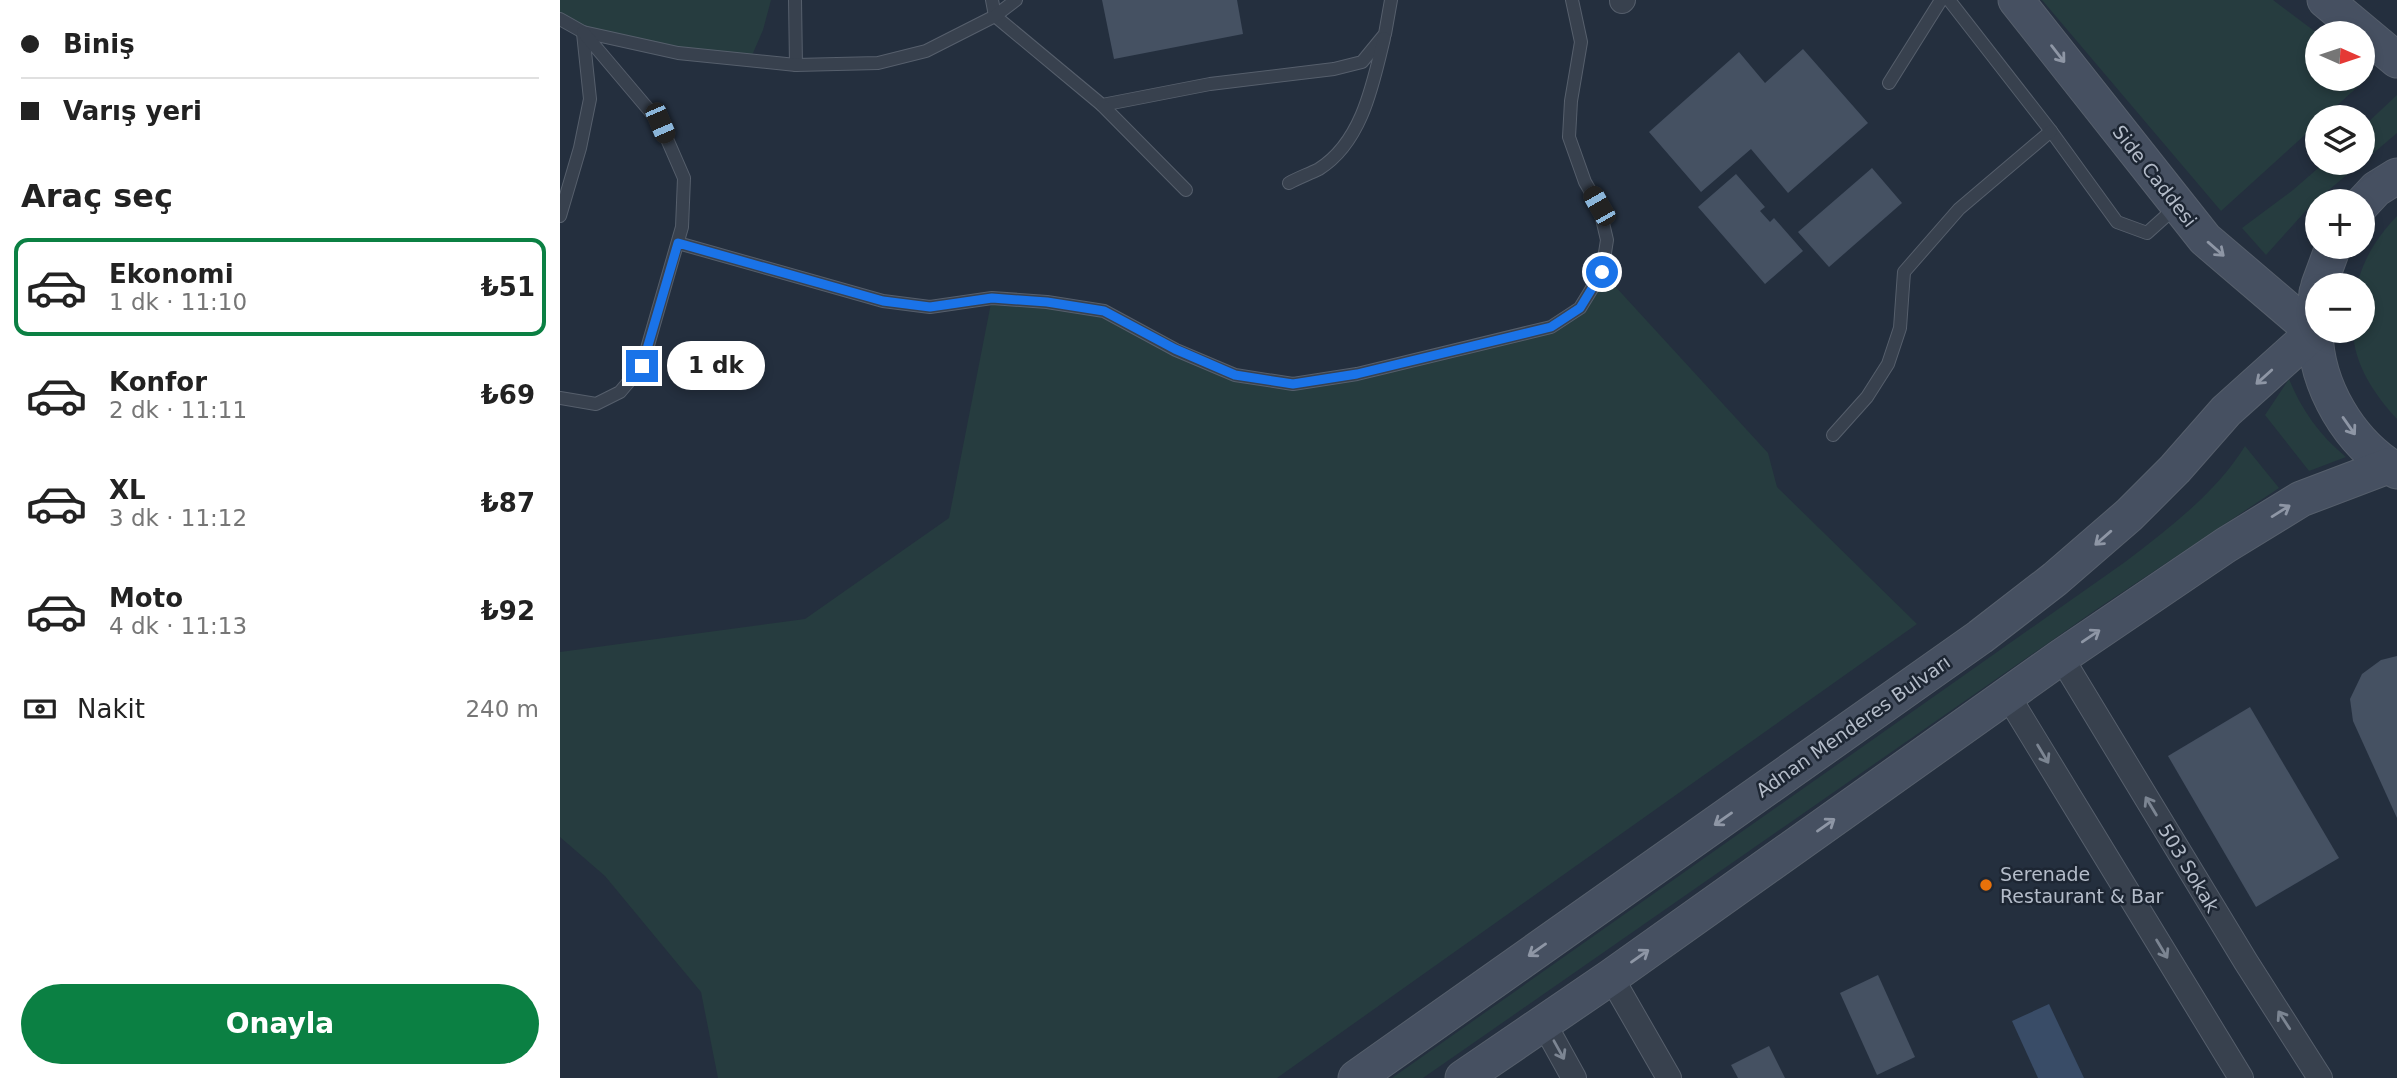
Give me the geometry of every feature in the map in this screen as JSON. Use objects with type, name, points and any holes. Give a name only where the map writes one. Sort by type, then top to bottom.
[{"type":"main road","name":"Side Caddesi","points":[[2015,0],[2205,239],[2305,323]]},
{"type":"main road","points":[[2338,9],[2397,44]]},
{"type":"main road","points":[[2338,9],[2397,60]]},
{"type":"main road","points":[[2375,190],[2397,176]]},
{"type":"main road","name":"Adnan Menderes Bulvarı","points":[[1356,1078],[1980,637],[2129,515],[2175,469],[2226,411],[2305,339]]},
{"type":"main road","points":[[2316,343],[2321,370],[2336,407],[2358,440],[2393,468]]},
{"type":"main road","points":[[1463,1078],[2061,657],[2226,545],[2301,499],[2393,468]]},
{"type":"street","name":"503 Sokak","points":[[2061,657],[2246,962],[2320,1078]]},
{"type":"street","points":[[2008,696],[2241,1078]]},
{"type":"street","points":[[1611,976],[1669,1078]]},
{"type":"street","points":[[1543,1022],[1574,1078]]},
{"type":"lane","points":[[795,0],[796,65]]},
{"type":"lane","points":[[992,0],[995,16],[1102,105],[1186,190]]},
{"type":"lane","points":[[560,19],[583,32],[678,53],[796,65],[877,63],[926,51],[995,16],[1016,0]]},
{"type":"lane","points":[[1289,183],[1320,168],[1346,142],[1368,100],[1391,0]]},
{"type":"lane","points":[[678,243],[883,301],[930,307],[992,298],[1047,302],[1104,311],[1175,349],[1235,375],[1293,384],[1357,374],[1551,327],[1580,308],[1602,272],[1607,240],[1599,206],[1585,181],[1569,138],[1571,101],[1581,42],[1572,0]]},
{"type":"lane","points":[[1889,83],[1941,0]]},
{"type":"lane","points":[[1949,0],[2051,131],[2117,222],[2147,233],[2178,205]]},
{"type":"lane","points":[[560,398],[596,404],[620,392],[642,366],[682,227],[684,178],[660,123],[583,32]]},
{"type":"lane","points":[[560,216],[580,148],[590,99],[583,32]]},
{"type":"lane","points":[[1102,105],[1210,84],[1334,69],[1362,62],[1385,34]]},
{"type":"lane","points":[[1833,435],[1867,397],[1888,365],[1900,328],[1904,272],[1959,209],[2051,131]]},
{"type":"green space","points":[[560,0],[771,0],[763,30],[750,60],[583,32],[560,19]]},
{"type":"green space","points":[[2042,0],[2273,0],[2305,24],[2305,91],[2353,91],[2337,105],[2305,105],[2305,135],[2221,211]]},
{"type":"green space","points":[[2397,95],[2397,133],[2375,152],[2375,116]]},
{"type":"green space","points":[[2310,175],[2347,175],[2330,189],[2305,189],[2305,212],[2266,255],[2242,228]]},
{"type":"green space","points":[[2397,216],[2397,419],[2367,379],[2354,343],[2375,343],[2375,273],[2361,273],[2367,259],[2375,259],[2375,244]]},
{"type":"green space","points":[[1602,272],[1768,453],[1777,487],[1917,624],[1277,1078],[718,1078],[701,992],[605,876],[560,837],[560,652],[805,619],[949,518],[992,298],[1104,311],[1235,375],[1293,384],[1551,327],[1580,308]]},
{"type":"green space","points":[[2289,379],[2312,421],[2346,457],[2309,471],[2265,415]]},
{"type":"green space","points":[[2245,446],[2279,488],[2097,609],[1423,1078],[1392,1078],[2125,562],[2206,495]]},
{"type":"water","points":[[2049,1004],[2084,1078],[2038,1078],[2012,1021]]},
{"type":"building","points":[[1102,0],[1237,0],[1243,34],[1114,59]]},
{"type":"building","points":[[1803,49],[1868,123],[1788,193],[1751,149],[1701,192],[1649,132],[1739,52],[1765,83]]},
{"type":"building","points":[[1872,168],[1902,203],[1829,267],[1798,232]]},
{"type":"building","points":[[1736,174],[1765,207],[1760,211],[1770,222],[1774,218],[1803,251],[1765,284],[1698,207]]},
{"type":"building","points":[[2397,656],[2397,818],[2353,721],[2350,699],[2362,674],[2381,660]]},
{"type":"building","points":[[2250,707],[2339,858],[2256,907],[2168,756]]},
{"type":"building","points":[[1878,975],[1915,1057],[1877,1075],[1840,993]]},
{"type":"building","points":[[1769,1046],[1785,1078],[1738,1078],[1731,1065]]},
{"type":"place","name":"Serenade Restaurant & Bar","points":[[1986,885]]},
{"type":"route","points":[[642,366],[678,243],[883,301],[930,307],[992,298],[1047,302],[1104,311],[1175,349],[1235,375],[1293,384],[1357,374],[1551,327],[1580,308],[1602,272]]}]
